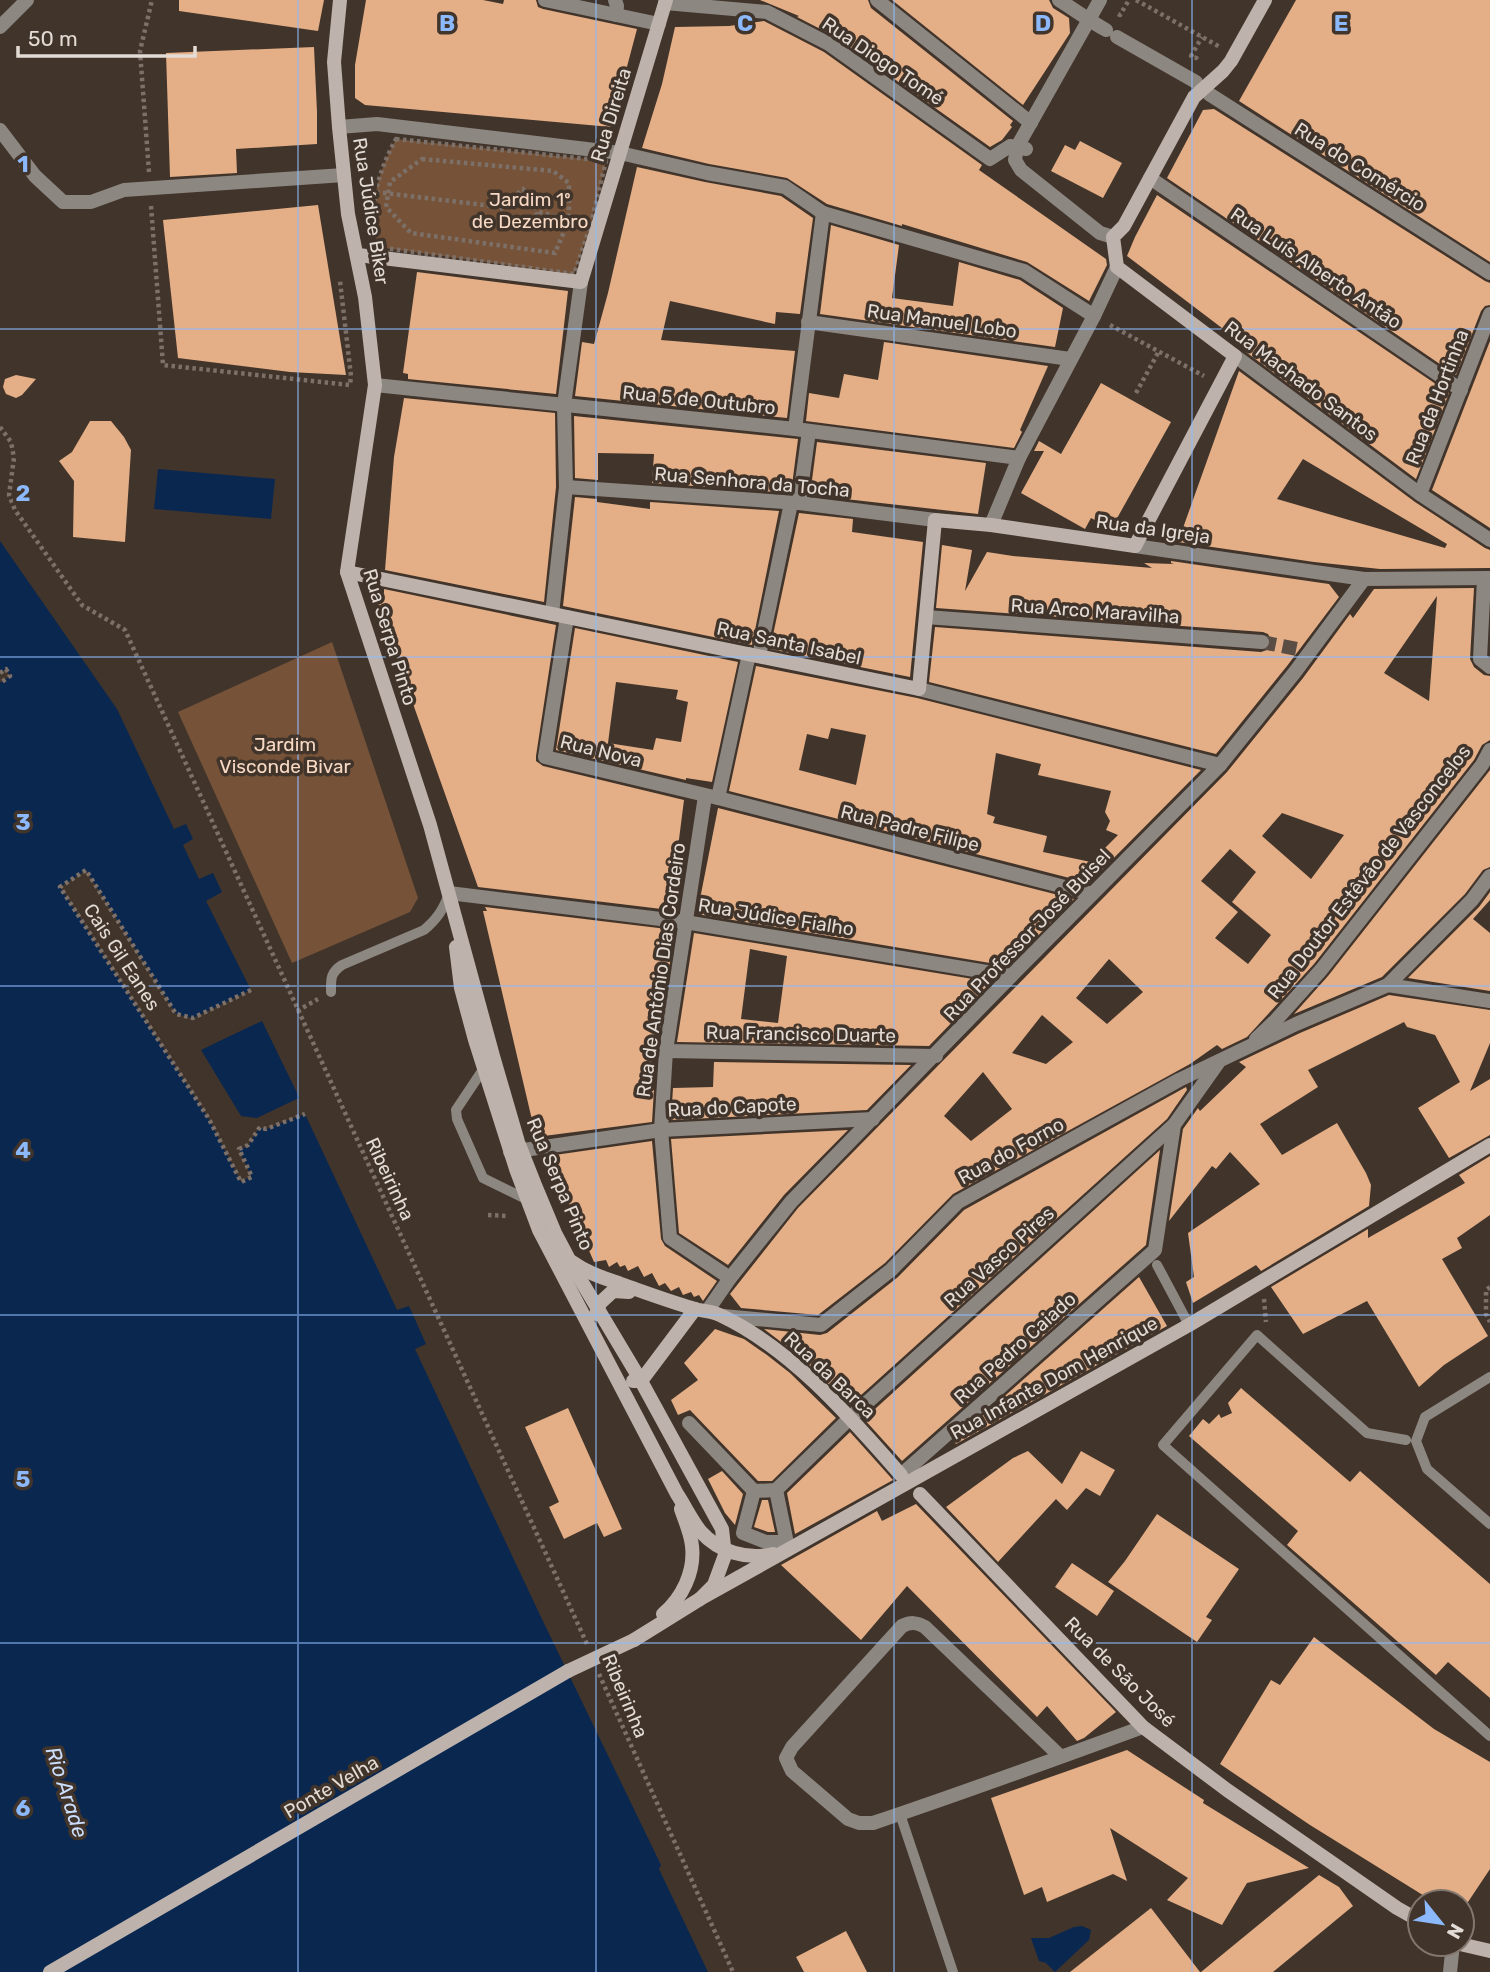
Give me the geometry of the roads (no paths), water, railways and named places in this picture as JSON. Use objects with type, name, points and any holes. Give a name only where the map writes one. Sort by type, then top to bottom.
[{"type":"street","points":[[0,27],[27,0]]},
{"type":"street","name":"Rua Júdice Biker","points":[[340,0],[334,62],[339,127],[348,214],[358,255],[375,385]]},
{"type":"street","points":[[545,0],[616,8],[659,24]]},
{"type":"street","points":[[877,0],[1031,123]]},
{"type":"street","points":[[1059,0],[1082,14],[1088,21],[1196,82]]},
{"type":"street","points":[[1100,0],[1031,123],[1020,152],[1021,170],[1100,233],[1113,237]]},
{"type":"street","points":[[1113,237],[1124,226],[1194,97],[1231,61],[1265,0]]},
{"type":"street","name":"Rua Direita","points":[[580,282],[666,1]]},
{"type":"street","name":"Rua Diogo Tomé","points":[[666,1],[766,12],[829,44],[990,159],[1010,146],[1020,152]]},
{"type":"street","name":"Rua do Comércio","points":[[1209,94],[1490,273]]},
{"type":"street","points":[[339,127],[377,124],[620,153],[785,187],[823,213],[1024,271],[1094,316]]},
{"type":"street","points":[[0,130],[35,176],[63,202],[91,202],[124,190],[344,175]]},
{"type":"street","name":"Rua Luís Alberto Antão","points":[[1150,178],[1461,390]]},
{"type":"street","name":"Rua de António Dias Cordeiro","points":[[730,1278],[670,1238],[661,1130],[666,1051],[685,922],[711,797],[754,655],[795,503],[808,321],[823,213]]},
{"type":"street","points":[[991,525],[1019,458],[1117,267],[1113,237]]},
{"type":"street","points":[[358,255],[580,282],[564,405],[566,487],[559,615]]},
{"type":"street","name":"Rua Machado Santos","points":[[1117,267],[1420,494],[1490,540]]},
{"type":"street","name":"Rua da Hortinha","points":[[1420,494],[1490,314]]},
{"type":"street","name":"Rua Manuel Lobo","points":[[808,321],[1070,359]]},
{"type":"street","points":[[1135,546],[1235,356]]},
{"type":"street","name":"Rua 5 de Outubro","points":[[375,385],[802,430],[1019,458]]},
{"type":"street","name":"Rua Serpa Pinto","points":[[375,385],[347,572],[430,825],[493,1056],[528,1200],[540,1230],[677,1494]]},
{"type":"street","name":"Rua Senhora da Tocha","points":[[566,487],[795,503],[935,520]]},
{"type":"street","points":[[919,689],[935,520]]},
{"type":"street","name":"Rua da Igreja","points":[[935,520],[991,525],[1364,579],[1487,578]]},
{"type":"street","name":"Rua Santa Isabel","points":[[347,572],[919,689],[1220,765]]},
{"type":"street","points":[[1487,578],[1480,659],[1490,667]]},
{"type":"street","name":"Rua Professor José Buisel","points":[[702,1310],[792,1202],[1220,765],[1364,579]]},
{"type":"street","name":"Rua Nova","points":[[559,615],[545,757],[711,797]]},
{"type":"street","name":"Rua Arco Maravilha","points":[[926,617],[1262,642]]},
{"type":"street","name":"Rua Doutor Estêvão de Vasconcelos","points":[[1248,1047],[1321,970],[1482,765],[1490,750]]},
{"type":"street","name":"Rua Padre Filipe","points":[[711,797],[1093,894]]},
{"type":"street","points":[[1388,985],[1472,900],[1490,876]]},
{"type":"street","name":"Rua Serpa Pinto","points":[[449,893],[461,988],[484,1068],[516,1151],[570,1261],[641,1381],[722,1529],[723,1549]]},
{"type":"street","name":"Rua Júdice Fialho","points":[[449,893],[685,922],[1011,976]]},
{"type":"street","points":[[1388,985],[1490,1001]]},
{"type":"street","name":"Rua do Forno","points":[[723,1316],[821,1325],[891,1270],[958,1202],[1179,1080],[1296,1024],[1388,985]]},
{"type":"street","name":"Rua Francisco Duarte","points":[[666,1051],[936,1056]]},
{"type":"street","name":"Rua Vasco Pires","points":[[776,1490],[850,1418],[1174,1125],[1221,1060]]},
{"type":"street","name":"Rua do Capote","points":[[516,1151],[661,1130],[873,1119]]},
{"type":"street","name":"Rua Pedro Caiado","points":[[901,1475],[1155,1250],[1174,1125]]},
{"type":"street","name":"Rua Infante Dom Henrique","points":[[633,1637],[1189,1325],[1490,1145]]},
{"type":"street","points":[[570,1261],[582,1270],[648,1294]]},
{"type":"street","points":[[597,1339],[594,1318],[600,1303],[613,1291],[648,1294]]},
{"type":"street","name":"Rua da Barca","points":[[648,1294],[723,1316],[764,1340],[818,1385],[901,1475]]},
{"type":"street","points":[[610,1364],[624,1378],[632,1382],[641,1381],[702,1310]]},
{"type":"street","points":[[689,1423],[754,1491],[776,1490],[787,1545]]},
{"type":"street","points":[[754,1491],[743,1532],[766,1542],[787,1545]]},
{"type":"street","points":[[677,1494],[701,1532],[716,1545],[730,1552],[754,1557],[770,1555],[787,1545],[802,1542]]},
{"type":"street","points":[[633,1637],[674,1605],[690,1573],[692,1546],[677,1494]]},
{"type":"street","name":"Rua de São José","points":[[920,1494],[1143,1727],[1238,1798],[1406,1913]]},
{"type":"street","points":[[700,1599],[714,1585],[725,1556],[723,1549]]},
{"type":"street","points":[[1061,1757],[925,1627],[910,1622],[902,1626],[792,1747],[786,1758],[792,1771],[848,1819],[859,1823],[873,1823],[1061,1757],[1143,1727]]},
{"type":"street","name":"Ponte Velha","points":[[50,1972],[569,1671],[633,1637]]},
{"type":"lane","points":[[331,992],[334,970],[424,930],[443,911],[449,893]]},
{"type":"lane","points":[[484,1068],[456,1110],[457,1119],[484,1178],[528,1200]]},
{"type":"lane","points":[[1157,1265],[1189,1325]]},
{"type":"lane","points":[[1406,1440],[1367,1433],[1257,1335],[1163,1445],[1490,1737]]},
{"type":"lane","points":[[1490,1377],[1425,1418],[1416,1441],[1427,1469],[1490,1524]]},
{"type":"lane","points":[[900,1814],[953,1972]]},
{"type":"water","points":[[158,469],[275,479],[271,519],[154,509]]},
{"type":"water","name":"Rio Arade","points":[[0,541],[117,709],[174,829],[186,824],[193,839],[183,845],[199,879],[213,873],[222,892],[206,901],[251,990],[193,1018],[176,1014],[86,871],[60,887],[209,1119],[241,1182],[251,1176],[239,1149],[248,1145],[260,1127],[266,1129],[305,1114],[397,1310],[409,1306],[426,1344],[415,1349],[661,1865],[659,1869],[708,1972],[0,1972],[0,683],[10,676],[6,669],[0,673]]},
{"type":"water","points":[[262,1021],[300,1099],[256,1119],[241,1117],[200,1050]]},
{"type":"water","points":[[1082,1926],[1091,1930],[1089,1940],[1055,1972],[1046,1963],[1039,1961],[1031,1938],[1049,1938]]},
{"type":"tunnel","points":[[1262,642],[1302,650]]},
{"type":"park label","name":"Jardim 1º de Dezembro","points":[[530,210]]},
{"type":"park label","name":"Jardim Visconde Bivar","points":[[285,755]]}]
